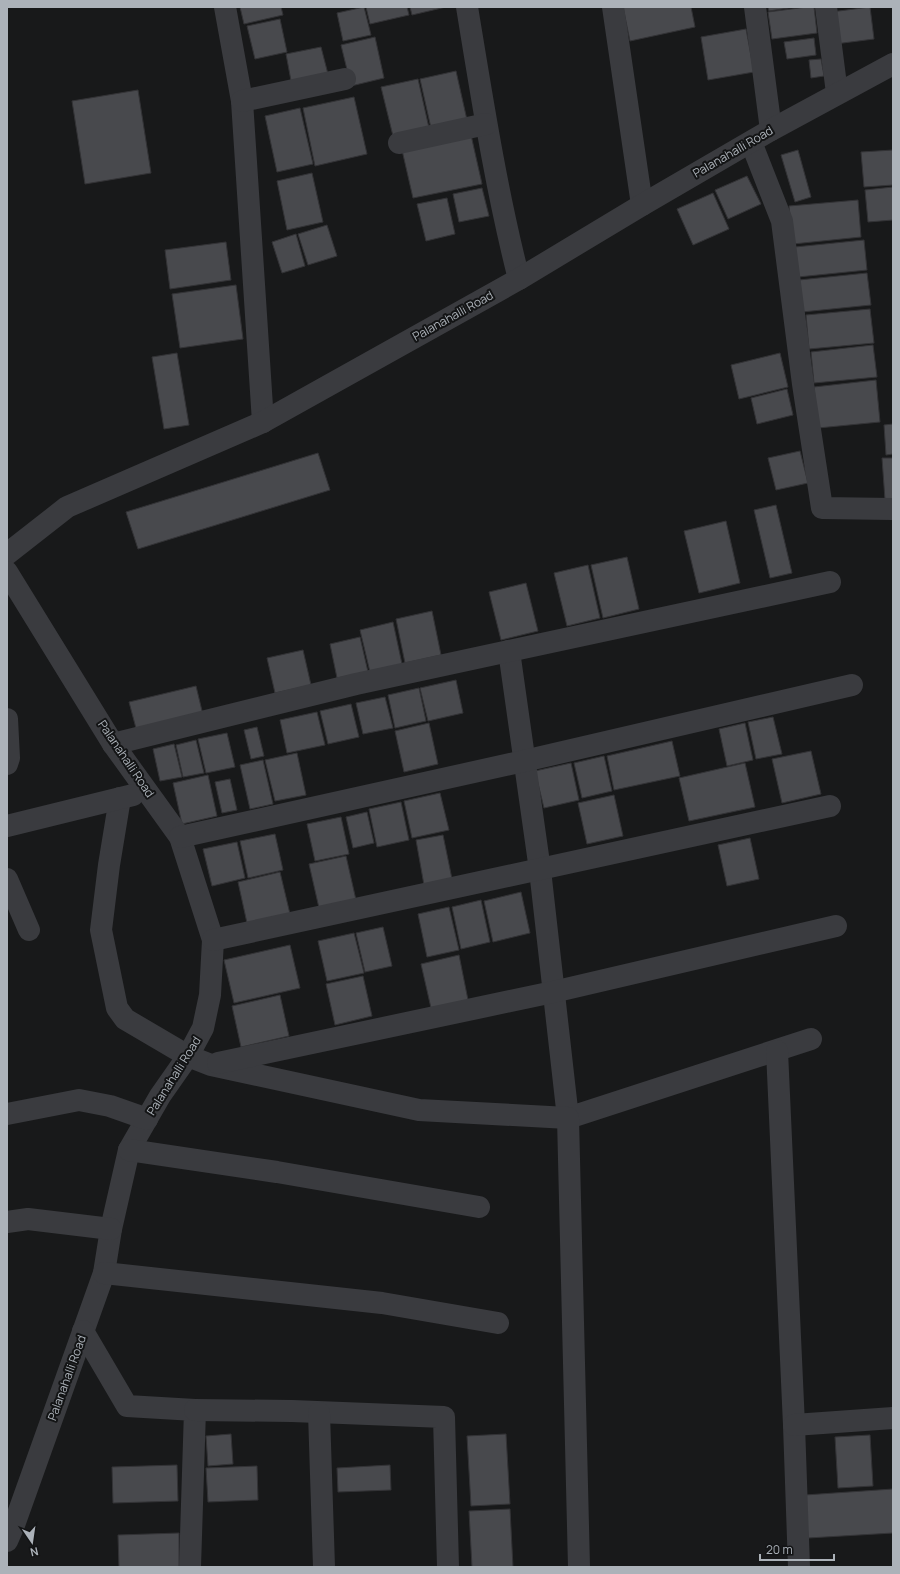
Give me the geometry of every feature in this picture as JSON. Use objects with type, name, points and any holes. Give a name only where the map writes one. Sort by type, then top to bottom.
[{"type":"street","points":[[225,7],[242,101],[263,422]]},
{"type":"street","points":[[467,7],[486,124],[505,224],[520,279]]},
{"type":"street","points":[[613,7],[642,204]]},
{"type":"street","points":[[755,7],[771,130]]},
{"type":"street","points":[[826,7],[837,93]]},
{"type":"street","name":"Palanahalli Road","points":[[7,554],[67,507],[263,422],[520,279],[642,204],[771,130],[893,64]]},
{"type":"street","points":[[242,101],[345,79]]},
{"type":"street","points":[[399,143],[486,124]]},
{"type":"street","points":[[751,142],[782,221],[803,384],[822,508],[893,509]]},
{"type":"street","name":"Palanahalli Road","points":[[7,572],[113,744],[180,837],[213,940],[210,995],[203,1028],[188,1056],[160,1096],[129,1150],[111,1230],[104,1273],[7,1541]]},
{"type":"street","points":[[113,744],[356,684],[830,582]]},
{"type":"street","points":[[509,651],[540,870],[568,1118],[579,1567]]},
{"type":"street","points":[[180,837],[524,761],[852,685]]},
{"type":"street","points":[[7,719],[9,758],[7,764]]},
{"type":"street","points":[[7,826],[147,791]]},
{"type":"street","points":[[120,798],[109,865],[101,930],[117,1008],[125,1019],[188,1056],[211,1065],[419,1110],[568,1118],[811,1039]]},
{"type":"street","points":[[213,940],[830,806]]},
{"type":"street","points":[[7,879],[29,930]]},
{"type":"street","points":[[211,1065],[553,992],[836,926]]},
{"type":"street","points":[[777,1051],[799,1567]]},
{"type":"street","points":[[7,1114],[79,1100],[110,1106],[146,1119]]},
{"type":"street","points":[[129,1150],[277,1172],[479,1207]]},
{"type":"street","points":[[7,1222],[28,1219],[111,1230]]},
{"type":"street","points":[[104,1273],[382,1303],[498,1323]]},
{"type":"street","points":[[84,1331],[127,1406],[195,1410],[292,1411],[444,1417],[448,1567]]},
{"type":"street","points":[[190,1567],[195,1410]]},
{"type":"street","points":[[319,1413],[324,1567]]},
{"type":"street","points":[[794,1425],[893,1418]]},
{"type":"building","points":[[240,7],[281,7],[283,15],[244,24]]},
{"type":"building","points":[[364,7],[371,35],[343,41],[337,13]]},
{"type":"building","points":[[366,7],[407,7],[409,15],[370,24]]},
{"type":"building","points":[[410,7],[446,7],[412,15]]},
{"type":"building","points":[[623,7],[691,7],[695,27],[630,41]]},
{"type":"building","points":[[768,7],[795,7],[769,11]]},
{"type":"building","points":[[814,7],[817,33],[772,39],[768,12]]},
{"type":"building","points":[[870,7],[874,39],[835,44],[831,12]]},
{"type":"building","points":[[280,19],[287,52],[255,59],[247,26]]},
{"type":"building","points":[[746,29],[754,72],[708,80],[701,37]]},
{"type":"building","points":[[375,37],[384,78],[351,86],[341,45]]},
{"type":"building","points":[[814,38],[816,55],[787,59],[784,42]]},
{"type":"building","points":[[321,47],[329,78],[292,86],[286,54]]},
{"type":"building","points":[[821,59],[824,76],[811,78],[809,60]]},
{"type":"building","points":[[456,71],[467,120],[431,128],[420,79]]},
{"type":"building","points":[[418,79],[429,128],[393,136],[381,87]]},
{"type":"building","points":[[138,90],[151,173],[85,184],[72,101]]},
{"type":"building","points":[[354,97],[367,154],[315,166],[303,108]]},
{"type":"building","points":[[300,108],[313,164],[277,172],[265,116]]},
{"type":"building","points":[[471,135],[482,184],[413,198],[402,150]]},
{"type":"building","points":[[798,150],[811,197],[795,202],[781,155]]},
{"type":"building","points":[[893,150],[893,185],[864,187],[861,152]]},
{"type":"building","points":[[312,173],[323,222],[287,230],[277,181]]},
{"type":"building","points":[[747,176],[761,204],[728,219],[715,190]]},
{"type":"building","points":[[893,187],[893,220],[868,222],[865,190]]},
{"type":"building","points":[[482,188],[489,216],[459,222],[453,194]]},
{"type":"building","points":[[713,193],[729,229],[693,245],[677,209]]},
{"type":"building","points":[[447,198],[455,234],[426,241],[417,204]]},
{"type":"building","points":[[858,200],[861,237],[793,244],[789,206]]},
{"type":"building","points":[[327,225],[337,256],[308,265],[298,234]]},
{"type":"building","points":[[296,234],[305,266],[282,273],[272,242]]},
{"type":"building","points":[[864,240],[867,270],[798,277],[795,247]]},
{"type":"building","points":[[226,242],[231,280],[170,289],[165,250]]},
{"type":"building","points":[[867,273],[871,305],[802,312],[799,280]]},
{"type":"building","points":[[236,285],[243,339],[180,348],[172,294]]},
{"type":"building","points":[[870,309],[874,343],[809,349],[806,315]]},
{"type":"building","points":[[873,345],[877,377],[814,383],[811,352]]},
{"type":"building","points":[[177,353],[189,425],[164,429],[152,357]]},
{"type":"building","points":[[780,353],[788,387],[739,399],[731,365]]},
{"type":"building","points":[[876,380],[880,422],[818,428],[814,387]]},
{"type":"building","points":[[787,389],[793,415],[757,424],[751,398]]},
{"type":"building","points":[[893,424],[893,454],[886,455],[884,425]]},
{"type":"building","points":[[800,451],[808,483],[776,490],[768,458]]},
{"type":"building","points":[[318,453],[330,490],[138,549],[126,512]]},
{"type":"building","points":[[882,458],[893,458],[893,499],[885,500]]},
{"type":"building","points":[[776,505],[792,573],[770,578],[754,510]]},
{"type":"building","points":[[726,521],[740,583],[699,593],[684,531]]},
{"type":"building","points":[[627,557],[639,609],[603,618],[591,565]]},
{"type":"building","points":[[588,565],[600,618],[567,626],[554,573]]},
{"type":"building","points":[[526,583],[538,631],[501,640],[489,592]]},
{"type":"building","points":[[432,611],[441,655],[405,663],[396,619]]},
{"type":"building","points":[[393,622],[402,664],[370,672],[360,630]]},
{"type":"building","points":[[360,637],[368,672],[337,678],[330,644]]},
{"type":"building","points":[[303,650],[311,685],[275,693],[267,658]]},
{"type":"building","points":[[456,680],[463,713],[428,721],[420,688]]},
{"type":"building","points":[[196,686],[203,715],[137,732],[129,702]]},
{"type":"building","points":[[419,688],[426,721],[395,728],[388,695]]},
{"type":"building","points":[[385,697],[393,728],[363,734],[356,703]]},
{"type":"building","points":[[351,704],[359,737],[328,744],[320,711]]},
{"type":"building","points":[[317,712],[325,745],[287,753],[280,720]]},
{"type":"building","points":[[773,717],[782,754],[756,759],[748,722]]},
{"type":"building","points":[[429,723],[438,764],[404,772],[395,731]]},
{"type":"building","points":[[745,723],[753,760],[727,766],[719,729]]},
{"type":"building","points":[[257,727],[264,756],[251,759],[244,730]]},
{"type":"building","points":[[227,733],[235,767],[206,773],[198,739]]},
{"type":"building","points":[[196,740],[204,773],[183,777],[176,745]]},
{"type":"building","points":[[672,741],[680,776],[614,790],[607,756]]},
{"type":"building","points":[[174,744],[182,777],[160,781],[153,749]]},
{"type":"building","points":[[811,751],[821,794],[782,803],[772,759]]},
{"type":"building","points":[[297,753],[306,795],[275,801],[265,760]]},
{"type":"building","points":[[604,756],[612,791],[582,798],[574,763]]},
{"type":"building","points":[[263,760],[273,804],[250,809],[240,765]]},
{"type":"building","points":[[571,763],[579,800],[544,808],[535,771]]},
{"type":"building","points":[[745,763],[755,807],[689,821],[679,778]]},
{"type":"building","points":[[208,775],[217,816],[182,824],[173,783]]},
{"type":"building","points":[[230,779],[237,810],[222,813],[215,782]]},
{"type":"building","points":[[440,793],[449,830],[412,838],[404,801]]},
{"type":"building","points":[[614,795],[623,836],[587,844],[578,803]]},
{"type":"building","points":[[401,802],[409,840],[377,847],[369,809]]},
{"type":"building","points":[[367,812],[374,843],[353,848],[346,817]]},
{"type":"building","points":[[341,817],[349,854],[315,861],[307,824]]},
{"type":"building","points":[[275,834],[283,870],[248,878],[240,841]]},
{"type":"building","points":[[443,835],[452,879],[424,885],[416,840]]},
{"type":"building","points":[[750,838],[759,879],[727,886],[718,845]]},
{"type":"building","points":[[237,842],[245,878],[212,886],[203,849]]},
{"type":"building","points":[[346,856],[356,900],[319,908],[309,864]]},
{"type":"building","points":[[280,872],[290,914],[247,923],[238,882]]},
{"type":"building","points":[[521,892],[530,933],[493,942],[484,901]]},
{"type":"building","points":[[481,900],[490,942],[461,949],[452,907]]},
{"type":"building","points":[[449,907],[459,950],[427,957],[418,914]]},
{"type":"building","points":[[383,927],[392,966],[365,972],[356,933]]},
{"type":"building","points":[[354,933],[364,973],[327,981],[318,941]]},
{"type":"building","points":[[290,945],[300,988],[234,1003],[224,960]]},
{"type":"building","points":[[459,955],[468,1000],[431,1008],[421,964]]},
{"type":"building","points":[[363,976],[372,1016],[335,1025],[326,984]]},
{"type":"building","points":[[280,995],[289,1036],[241,1047],[232,1006]]},
{"type":"building","points":[[231,1434],[233,1464],[208,1466],[206,1436]]},
{"type":"building","points":[[506,1434],[510,1504],[471,1506],[467,1436]]},
{"type":"building","points":[[870,1435],[873,1486],[838,1488],[835,1437]]},
{"type":"building","points":[[177,1465],[178,1501],[113,1503],[112,1467]]},
{"type":"building","points":[[390,1465],[391,1490],[338,1492],[337,1468]]},
{"type":"building","points":[[257,1466],[258,1500],[208,1502],[206,1468]]},
{"type":"building","points":[[893,1489],[893,1533],[808,1538],[805,1495]]},
{"type":"building","points":[[510,1509],[513,1567],[472,1567],[469,1511]]},
{"type":"building","points":[[179,1533],[179,1567],[119,1567],[118,1535]]}]
